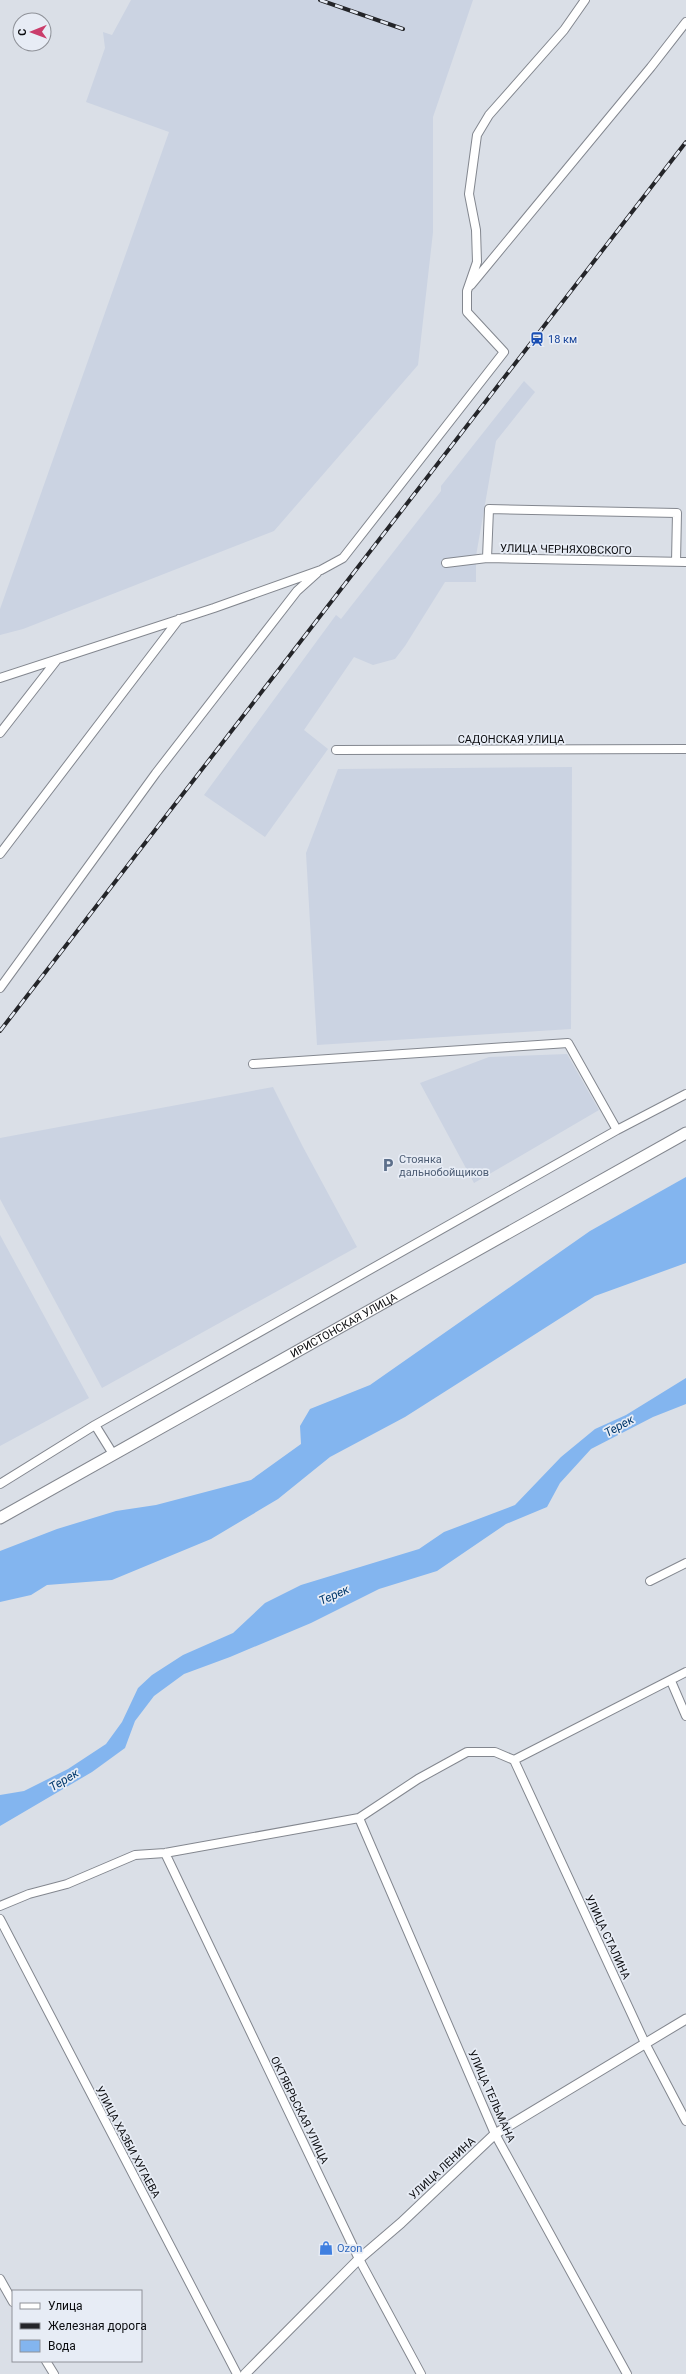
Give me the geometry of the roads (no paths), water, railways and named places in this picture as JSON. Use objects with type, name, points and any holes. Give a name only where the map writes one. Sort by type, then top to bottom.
[{"type":"main road","name":"ИРИСТОНСКАЯ УЛИЦА","points":[[0,1518],[686,1133]]},
{"type":"street","points":[[0,678],[56,661],[321,570],[343,558],[504,352],[467,312],[467,291],[477,262],[476,230],[469,194],[477,135],[489,115],[564,30],[585,0]]},
{"type":"street","points":[[467,291],[651,67],[686,22]]},
{"type":"street","points":[[488,558],[489,509],[654,512],[677,513],[676,562]]},
{"type":"street","name":"УЛИЦА ЧЕРНЯХОВСКОГО","points":[[446,563],[488,558],[686,562]]},
{"type":"street","points":[[0,988],[161,767],[298,591],[321,570]]},
{"type":"street","points":[[0,854],[180,618]]},
{"type":"street","points":[[0,733],[56,661]]},
{"type":"street","name":"САДОНСКАЯ УЛИЦА","points":[[336,750],[686,749]]},
{"type":"street","points":[[253,1064],[568,1043],[617,1130]]},
{"type":"street","points":[[0,1484],[96,1425],[617,1130],[686,1094]]},
{"type":"street","points":[[96,1425],[113,1454]]},
{"type":"street","points":[[650,1581],[686,1563]]},
{"type":"street","points":[[0,1906],[29,1894],[66,1884],[135,1856],[165,1853],[359,1818],[418,1779],[467,1752],[495,1752],[514,1760],[686,1672]]},
{"type":"street","points":[[671,1681],[686,1716]]},
{"type":"street","name":"УЛИЦА СТАЛИНА","points":[[514,1760],[645,2043],[686,2121]]},
{"type":"street","name":"УЛИЦА ТЕЛЬМАНА","points":[[359,1818],[495,2134],[627,2374]]},
{"type":"street","name":"ОКТЯБРЬСКАЯ УЛИЦА","points":[[165,1853],[359,2259],[421,2374]]},
{"type":"street","name":"УЛИЦА ХАЗБИ ХУГАЕВА","points":[[0,1919],[237,2374]]},
{"type":"street","name":"УЛИЦА ЛЕНИНА","points":[[245,2374],[359,2259],[401,2223],[495,2134],[645,2043],[686,2020]]},
{"type":"street","points":[[0,2279],[12,2300]]},
{"type":"street","points":[[47,2362],[54,2374]]},
{"type":"water","points":[[686,1177],[686,1263],[595,1296],[405,1417],[330,1457],[278,1499],[211,1539],[112,1580],[47,1585],[31,1595],[0,1602],[0,1551],[57,1529],[116,1511],[156,1505],[251,1480],[301,1444],[300,1426],[310,1409],[370,1385],[590,1231]]},
{"type":"water","name":"Терек","points":[[686,1378],[686,1404],[653,1417],[591,1449],[560,1483],[547,1507],[506,1524],[437,1571],[379,1589],[311,1623],[230,1657],[184,1674],[154,1696],[135,1721],[125,1748],[92,1772],[0,1826],[0,1795],[24,1791],[68,1769],[106,1744],[122,1722],[138,1688],[152,1675],[183,1655],[233,1633],[265,1603],[301,1585],[419,1549],[444,1532],[515,1505],[561,1457],[595,1429],[626,1415]]},
{"type":"railway","points":[[320,0],[403,29]]},
{"type":"railway","points":[[0,1031],[686,142]]},
{"type":"place","name":"18 км","points":[[537,339]]},
{"type":"place","name":"Стоянка дальнобойщиков","points":[[388,1165]]},
{"type":"place","name":"Ozon","points":[[326,2248]]}]
